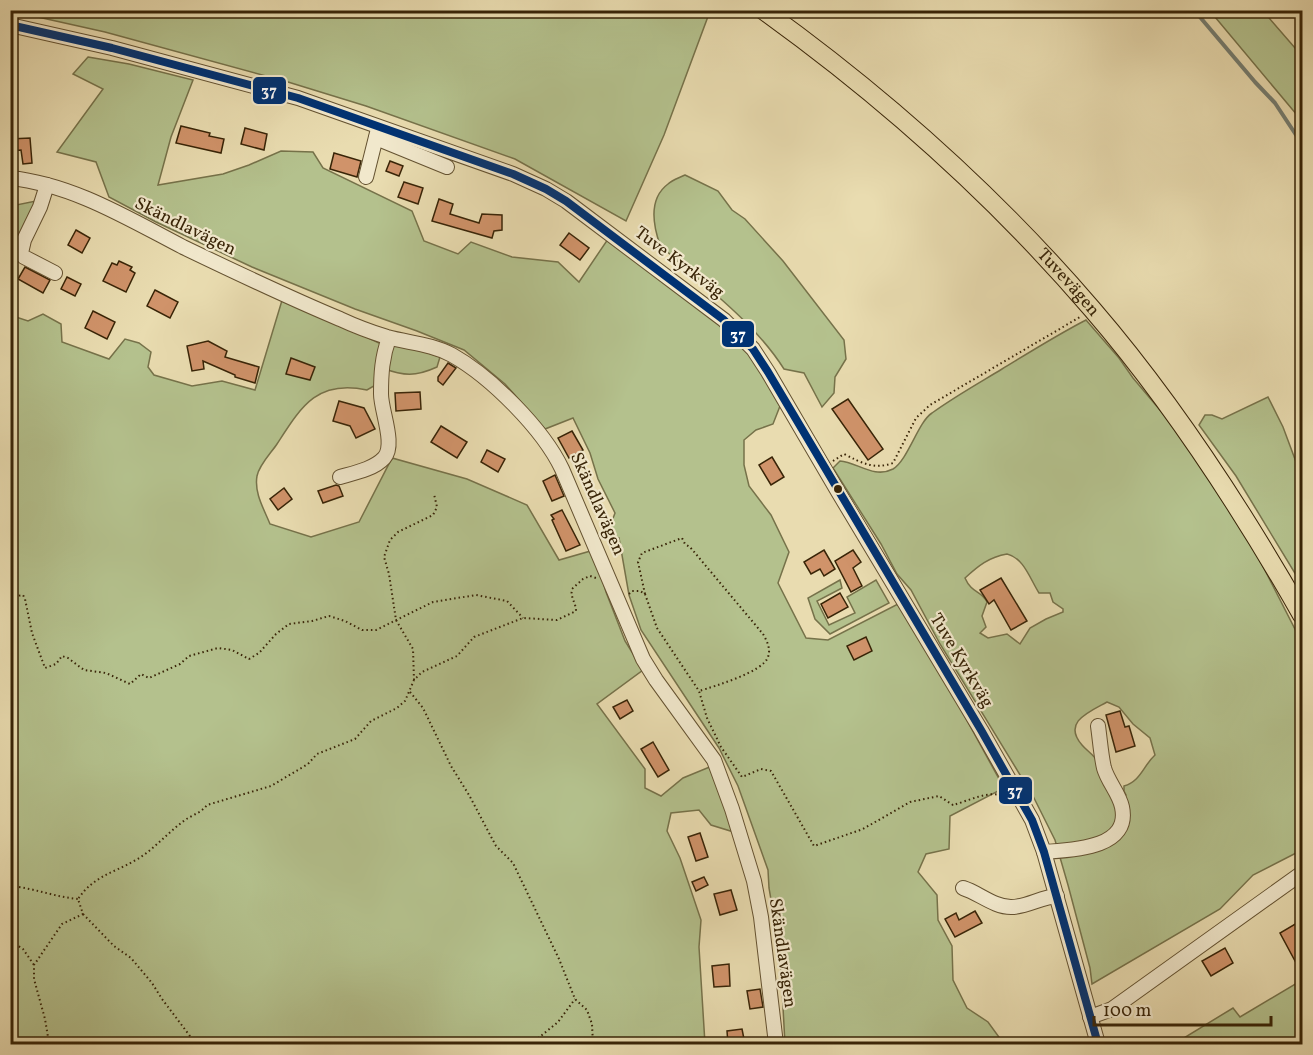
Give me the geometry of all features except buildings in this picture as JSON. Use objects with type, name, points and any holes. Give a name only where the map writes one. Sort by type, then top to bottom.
[{"type":"main road","name":"Tuvevägen","points":[[764,10],[846,71],[946,158],[1007,217],[1092,309],[1186,430],[1221,481],[1302,615]]},
{"type":"street","name":"Tuve Kyrkväg","points":[[10,25],[229,78],[298,98],[378,133],[502,169],[546,189],[702,302],[740,335],[753,349],[1032,820],[1057,896],[1098,1044]]},
{"type":"street","points":[[366,177],[378,133],[447,167]]},
{"type":"street","name":"Skändlavägen","points":[[10,178],[47,185],[82,197],[291,298],[364,330],[451,354],[503,394],[536,429],[559,462],[648,666],[714,760],[732,809],[756,890],[776,1044]]},
{"type":"street","points":[[47,185],[40,207],[24,240],[21,253],[24,257],[55,273]]},
{"type":"street","points":[[340,477],[374,464],[383,459],[388,452],[388,432],[381,397],[382,364],[389,338]]},
{"type":"street","points":[[1044,852],[1093,847],[1112,836],[1120,826],[1123,811],[1104,767],[1098,726]]},
{"type":"street","points":[[1090,1017],[1112,1009],[1302,873]]},
{"type":"street","points":[[963,888],[1001,906],[1013,907],[1048,896],[1057,896]]},
{"type":"path","points":[[823,467],[844,454],[869,466],[882,467],[893,463],[916,418],[930,405],[1092,309]]},
{"type":"path","points":[[78,899],[98,880],[134,861],[207,806],[271,786],[292,775],[308,764],[317,754],[356,739],[371,721],[397,708],[405,701],[414,680],[413,649],[396,620],[384,557],[386,547],[398,532],[433,515],[437,507],[434,494]]},
{"type":"path","points":[[699,691],[734,680],[762,666],[769,649],[763,634],[682,538],[642,553],[638,562],[645,594],[657,628],[699,691],[707,718],[722,747],[742,777],[761,769],[771,771],[813,846],[863,829],[910,802],[939,796],[953,805],[990,793],[1006,798],[1016,790]]},
{"type":"path","points":[[414,680],[422,672],[457,656],[474,637],[523,618],[557,620],[570,615],[576,611],[571,594],[574,585],[590,576],[597,579]]},
{"type":"path","points":[[619,601],[632,591],[645,594]]},
{"type":"path","points":[[10,597],[23,595],[32,633],[45,668],[56,664],[62,656],[84,670],[106,673],[130,684],[141,674],[149,678],[161,674],[180,664],[189,656],[218,648],[232,650],[249,659],[259,653],[276,634],[289,624],[329,616],[362,630],[376,630],[433,602],[476,595],[507,602],[523,618]]},
{"type":"path","points":[[410,692],[423,708],[451,766],[496,846],[513,863],[559,959],[575,999],[586,1010],[592,1024],[592,1044]]},
{"type":"path","points":[[10,886],[28,887],[65,898],[78,899]]},
{"type":"path","points":[[78,899],[83,914],[114,946],[131,958],[196,1044]]},
{"type":"path","points":[[45,1044],[48,1037],[34,979],[34,965],[62,924],[83,914]]},
{"type":"path","points":[[10,937],[12,942],[23,949],[34,965]]},
{"type":"path","points":[[531,1044],[558,1022],[575,999]]},
{"type":"green space","points":[[710,10],[664,135],[626,221],[515,159],[366,106],[288,82],[105,32],[11,11]]},
{"type":"green space","points":[[1210,11],[1263,11],[1302,56],[1302,121]]},
{"type":"green space","points":[[88,57],[129,64],[193,80],[171,137],[158,185],[223,174],[281,151],[313,152],[323,168],[412,211],[424,241],[458,254],[471,242],[512,257],[558,262],[579,282],[608,239],[693,301],[739,343],[756,365],[780,406],[773,424],[756,430],[744,440],[744,465],[749,486],[771,515],[789,552],[778,583],[806,638],[828,640],[898,604],[958,704],[1004,788],[950,816],[949,849],[926,854],[918,872],[937,895],[938,920],[952,946],[953,980],[967,1008],[988,1022],[1004,1044],[785,1044],[780,952],[768,870],[738,786],[719,748],[641,630],[629,595],[619,538],[606,537],[615,513],[598,479],[590,453],[573,418],[545,429],[505,384],[464,350],[252,267],[109,197],[96,162],[57,152],[103,89],[73,74]]},
{"type":"green space","points":[[685,175],[718,191],[732,210],[745,219],[783,261],[844,340],[846,359],[835,377],[834,393],[822,407],[804,373],[784,369],[742,319],[660,245],[654,221],[657,197],[670,183]]},
{"type":"green space","points":[[36,201],[20,233],[11,260],[11,206]]},
{"type":"green space","points":[[283,297],[381,344],[414,348],[440,357],[437,367],[416,374],[397,373],[382,368],[379,383],[367,390],[335,389],[323,392],[312,399],[294,418],[258,472],[256,482],[258,495],[270,524],[311,537],[359,522],[392,458],[467,479],[527,505],[559,560],[594,550],[606,592],[625,641],[643,670],[597,704],[645,769],[645,788],[661,796],[683,778],[712,766],[737,833],[711,825],[699,810],[671,813],[667,831],[680,858],[701,920],[699,947],[705,1044],[11,1044],[10,315],[28,321],[43,314],[61,324],[62,342],[109,359],[125,339],[139,343],[151,352],[148,367],[154,375],[192,386],[222,381],[255,390]]},
{"type":"green space","points":[[1086,320],[1181,435],[1248,537],[1302,643],[1302,850],[1253,875],[1220,909],[1092,984],[1090,968],[1055,840],[1033,796],[940,644],[911,590],[897,574],[881,544],[833,468],[840,461],[872,471],[886,472],[893,469],[903,458],[922,424],[932,413]],"holes":[[[1007,554],[1022,564],[1039,593],[1050,593],[1053,602],[1063,609],[1063,612],[1030,628],[1020,644],[1007,634],[988,638],[980,633],[986,627],[982,616],[987,602],[965,578],[984,563]],[[1107,702],[1119,707],[1133,724],[1150,738],[1155,755],[1138,777],[1124,786],[1126,795],[1117,801],[1101,767],[1095,757],[1082,745],[1075,730],[1080,719]]]},
{"type":"green space","points":[[1268,397],[1283,427],[1302,478],[1302,580],[1296,575],[1236,476],[1199,425],[1205,415],[1222,419]]},
{"type":"green space","points":[[840,580],[842,588],[817,601],[829,625],[855,613],[847,597],[876,580],[889,603],[830,634],[815,619],[808,598]]},
{"type":"green space","points":[[1302,980],[1302,1044],[1174,1044],[1233,1008],[1240,1017]]},
{"type":"waterway","points":[[1194,10],[1275,103],[1302,144]]},
{"type":"transit line","name":"37","points":[[10,25],[112,48],[298,98],[513,174],[566,201],[724,320],[753,349],[768,372],[1032,820],[1044,852],[1098,1044]]}]
